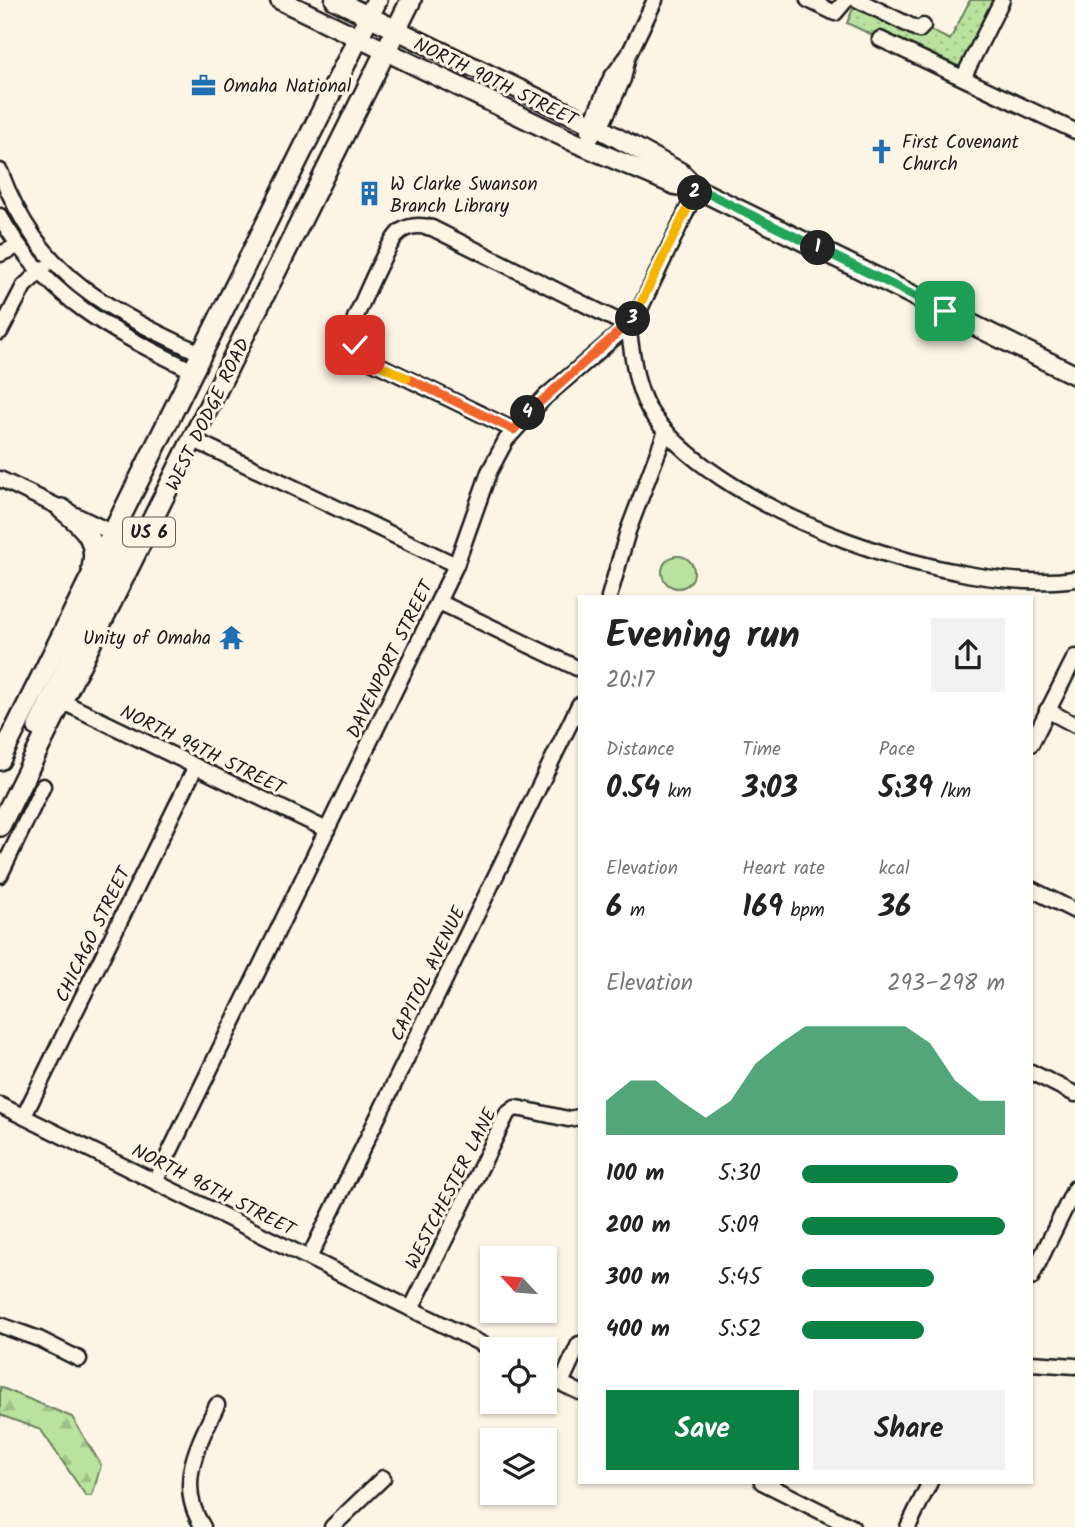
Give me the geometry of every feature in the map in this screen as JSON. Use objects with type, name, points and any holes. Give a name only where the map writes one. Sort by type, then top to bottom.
[{"type":"highway","name":"WEST DODGE ROAD","points":[[0,827],[411,0]]},
{"type":"highway","name":"WEST DODGE ROAD","points":[[0,760],[373,8]]},
{"type":"highway","points":[[62,509],[82,525],[93,542],[94,560],[84,592]]},
{"type":"highway","points":[[21,785],[48,701],[121,554],[122,542],[113,533]]},
{"type":"main road","name":"NORTH 90TH STREET","points":[[280,0],[585,146],[679,187],[697,188]]},
{"type":"main road","name":"NORTH 90TH STREET","points":[[335,0],[373,8],[396,29],[594,126],[675,170],[697,188],[1075,375]]},
{"type":"street","points":[[585,146],[623,79],[628,55],[655,0]]},
{"type":"street","points":[[808,0],[835,13],[846,0]]},
{"type":"street","points":[[858,0],[919,30],[923,26]]},
{"type":"street","points":[[964,76],[1002,0]]},
{"type":"street","points":[[880,39],[964,76],[1075,131]]},
{"type":"street","points":[[0,170],[22,217],[54,261],[102,304],[197,362]]},
{"type":"street","name":"DAVENPORT STREET","points":[[156,1180],[439,602],[456,565],[489,472],[514,430],[545,397],[628,326],[641,307],[697,188]]},
{"type":"street","points":[[0,216],[18,246],[38,271],[91,318],[197,362]]},
{"type":"street","points":[[514,430],[367,359],[357,349],[352,335],[355,318],[394,238],[401,231],[413,226],[432,228],[628,326],[641,393],[666,431],[681,446],[739,487],[797,520],[850,542],[959,572],[1021,580],[1075,579]]},
{"type":"street","points":[[0,254],[18,246]]},
{"type":"street","points":[[0,332],[21,290],[38,271],[54,261]]},
{"type":"street","points":[[91,318],[102,304]]},
{"type":"street","points":[[611,595],[628,531],[666,431]]},
{"type":"street","points":[[194,440],[456,565]]},
{"type":"street","points":[[0,479],[113,533]]},
{"type":"street","points":[[439,602],[578,669]]},
{"type":"street","points":[[1033,740],[1075,657]]},
{"type":"street","name":"NORTH 94TH STREET","points":[[63,702],[327,830]]},
{"type":"street","name":"CAPITOL AVENUE","points":[[309,1258],[578,707]]},
{"type":"street","points":[[1048,710],[1075,725]]},
{"type":"street","name":"CHICAGO STREET","points":[[24,1116],[195,768]]},
{"type":"street","points":[[0,874],[43,786]]},
{"type":"street","points":[[1033,890],[1075,911]]},
{"type":"street","points":[[1033,1073],[1075,1094]]},
{"type":"street","name":"NORTH 96TH STREET","points":[[0,1105],[156,1180],[480,1343]]},
{"type":"street","name":"WESTCHESTER LANE","points":[[411,1309],[507,1114],[515,1108],[568,1119],[578,1118]]},
{"type":"street","points":[[1036,1254],[1075,1188]]},
{"type":"street","points":[[0,1325],[39,1339],[79,1359]]},
{"type":"street","points":[[561,1383],[578,1346]]},
{"type":"street","points":[[1033,1363],[1075,1366]]},
{"type":"street","points":[[557,1381],[578,1392]]},
{"type":"street","points":[[202,1527],[191,1503],[189,1477],[194,1457],[217,1405]]},
{"type":"street","points":[[332,1527],[383,1478]]},
{"type":"street","points":[[766,1484],[852,1527]]},
{"type":"street","points":[[908,1527],[929,1484]]},
{"type":"green space","points":[[970,0],[994,0],[960,67],[889,34],[876,37],[847,23],[855,4],[928,29],[950,40]]},
{"type":"green space","points":[[678,556],[689,561],[694,572],[689,583],[678,588],[667,583],[662,572],[667,561]]},
{"type":"green space","points":[[0,1387],[72,1417],[101,1465],[92,1496],[86,1496],[41,1430],[0,1415]]},
{"type":"place","name":"Omaha National","points":[[203,85]]},
{"type":"place","name":"First Covenant Church","points":[[882,152]]},
{"type":"place","name":"W Clarke Swanson Branch Library","points":[[370,194]]},
{"type":"place","name":"Unity of Omaha","points":[[231,637]]},
{"type":"route","points":[[355,345],[361,354],[371,361],[514,430],[545,397],[628,326],[641,307],[697,188],[945,311]]}]
